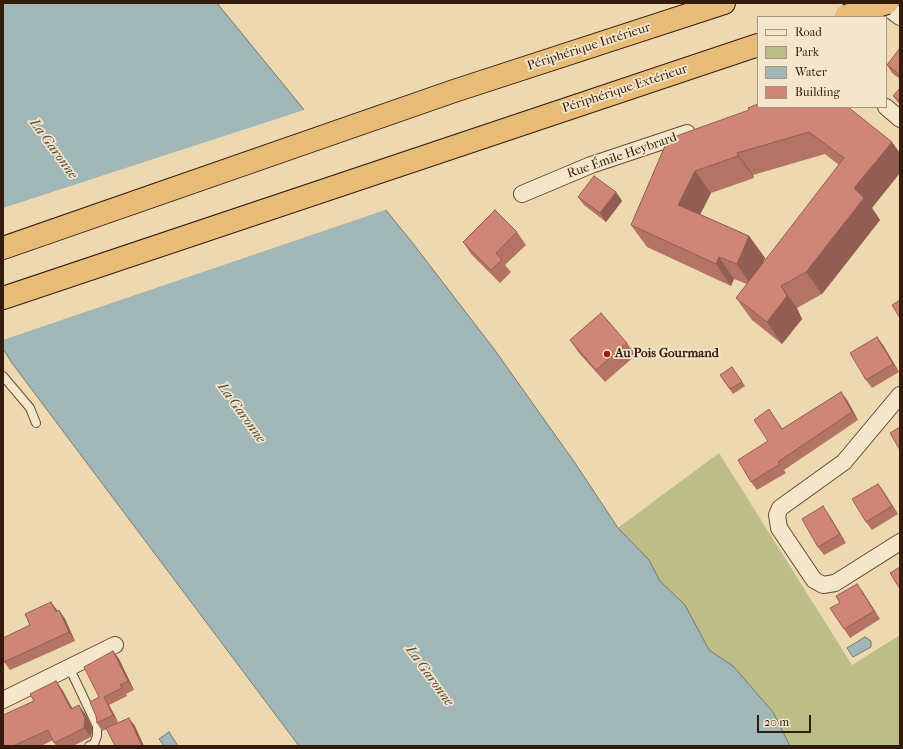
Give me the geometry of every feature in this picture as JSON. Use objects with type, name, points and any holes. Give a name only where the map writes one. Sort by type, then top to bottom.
[{"type":"highway","name":"Périphérique Intérieur","points":[[3,248],[454,91],[724,3]]},
{"type":"highway","points":[[848,16],[887,3]]},
{"type":"highway","name":"Périphérique Extérieur","points":[[3,298],[757,45]]},
{"type":"street","points":[[882,3],[900,17]]},
{"type":"street","points":[[887,108],[900,118]]},
{"type":"street","name":"Rue Émile Heybrard","points":[[522,194],[591,165],[700,129]]},
{"type":"street","points":[[900,395],[844,462],[780,508],[777,515],[779,528],[814,580],[823,585],[835,583],[900,542]]},
{"type":"street","points":[[3,700],[115,645]]},
{"type":"lane","points":[[3,376],[30,408],[36,423]]},
{"type":"lane","points":[[69,667],[97,726],[97,736],[94,744],[89,746]]},
{"type":"green space","points":[[719,453],[852,665],[900,635],[900,746],[790,746],[773,712],[733,666],[709,650],[685,605],[660,581],[649,560],[618,528]]},
{"type":"water","name":"La Garonne","points":[[3,3],[217,3],[411,241],[494,349],[575,463],[618,528],[649,560],[660,581],[685,605],[709,650],[733,666],[773,712],[790,746],[299,746],[3,349]]},
{"type":"water","points":[[865,637],[871,641],[871,647],[853,657],[847,648]]},
{"type":"water","points":[[169,732],[178,746],[164,746],[159,739]]},
{"type":"pier","points":[[307,109],[388,209],[3,340],[3,208]]},
{"type":"building","points":[[900,48],[900,75],[887,65]]},
{"type":"building","points":[[900,88],[900,101],[893,96]]},
{"type":"building","points":[[757,104],[757,108],[849,108],[892,142],[854,188],[864,198],[806,272],[781,286],[787,296],[767,322],[736,298],[844,158],[809,132],[737,153],[738,156],[695,171],[678,205],[749,236],[737,264],[719,257],[716,264],[631,225],[668,139],[749,110],[748,108]]},
{"type":"building","points":[[594,176],[616,192],[600,213],[578,197]]},
{"type":"building","points":[[495,210],[517,232],[496,253],[502,260],[491,270],[463,242]]},
{"type":"building","points":[[900,300],[900,318],[892,305]]},
{"type":"building","points":[[601,313],[627,343],[596,370],[570,340]]},
{"type":"building","points":[[877,337],[893,364],[866,380],[850,353]]},
{"type":"building","points":[[732,367],[742,382],[730,389],[720,375]]},
{"type":"building","points":[[841,392],[852,412],[778,462],[780,464],[751,482],[738,460],[768,441],[754,420],[769,409],[782,429]]},
{"type":"building","points":[[900,427],[900,450],[890,433]]},
{"type":"building","points":[[878,484],[892,506],[866,522],[852,499]]},
{"type":"building","points":[[823,506],[840,534],[818,547],[802,519]]},
{"type":"building","points":[[900,567],[900,589],[890,573]]},
{"type":"building","points":[[857,584],[874,611],[844,629],[830,608],[840,603],[836,596]]},
{"type":"building","points":[[51,602],[56,612],[59,610],[69,632],[4,662],[3,638],[30,625],[25,614]]},
{"type":"building","points":[[113,651],[128,681],[120,685],[122,688],[104,697],[113,715],[97,723],[96,716],[90,702],[99,697],[84,667]]},
{"type":"building","points":[[56,681],[71,709],[79,705],[85,718],[84,728],[54,743],[48,730],[13,746],[3,746],[3,715],[34,701],[30,694]]},
{"type":"building","points":[[129,718],[142,746],[115,746],[106,728]]},
{"type":"place","name":"Au Pois Gourmand","points":[[607,354]]}]
